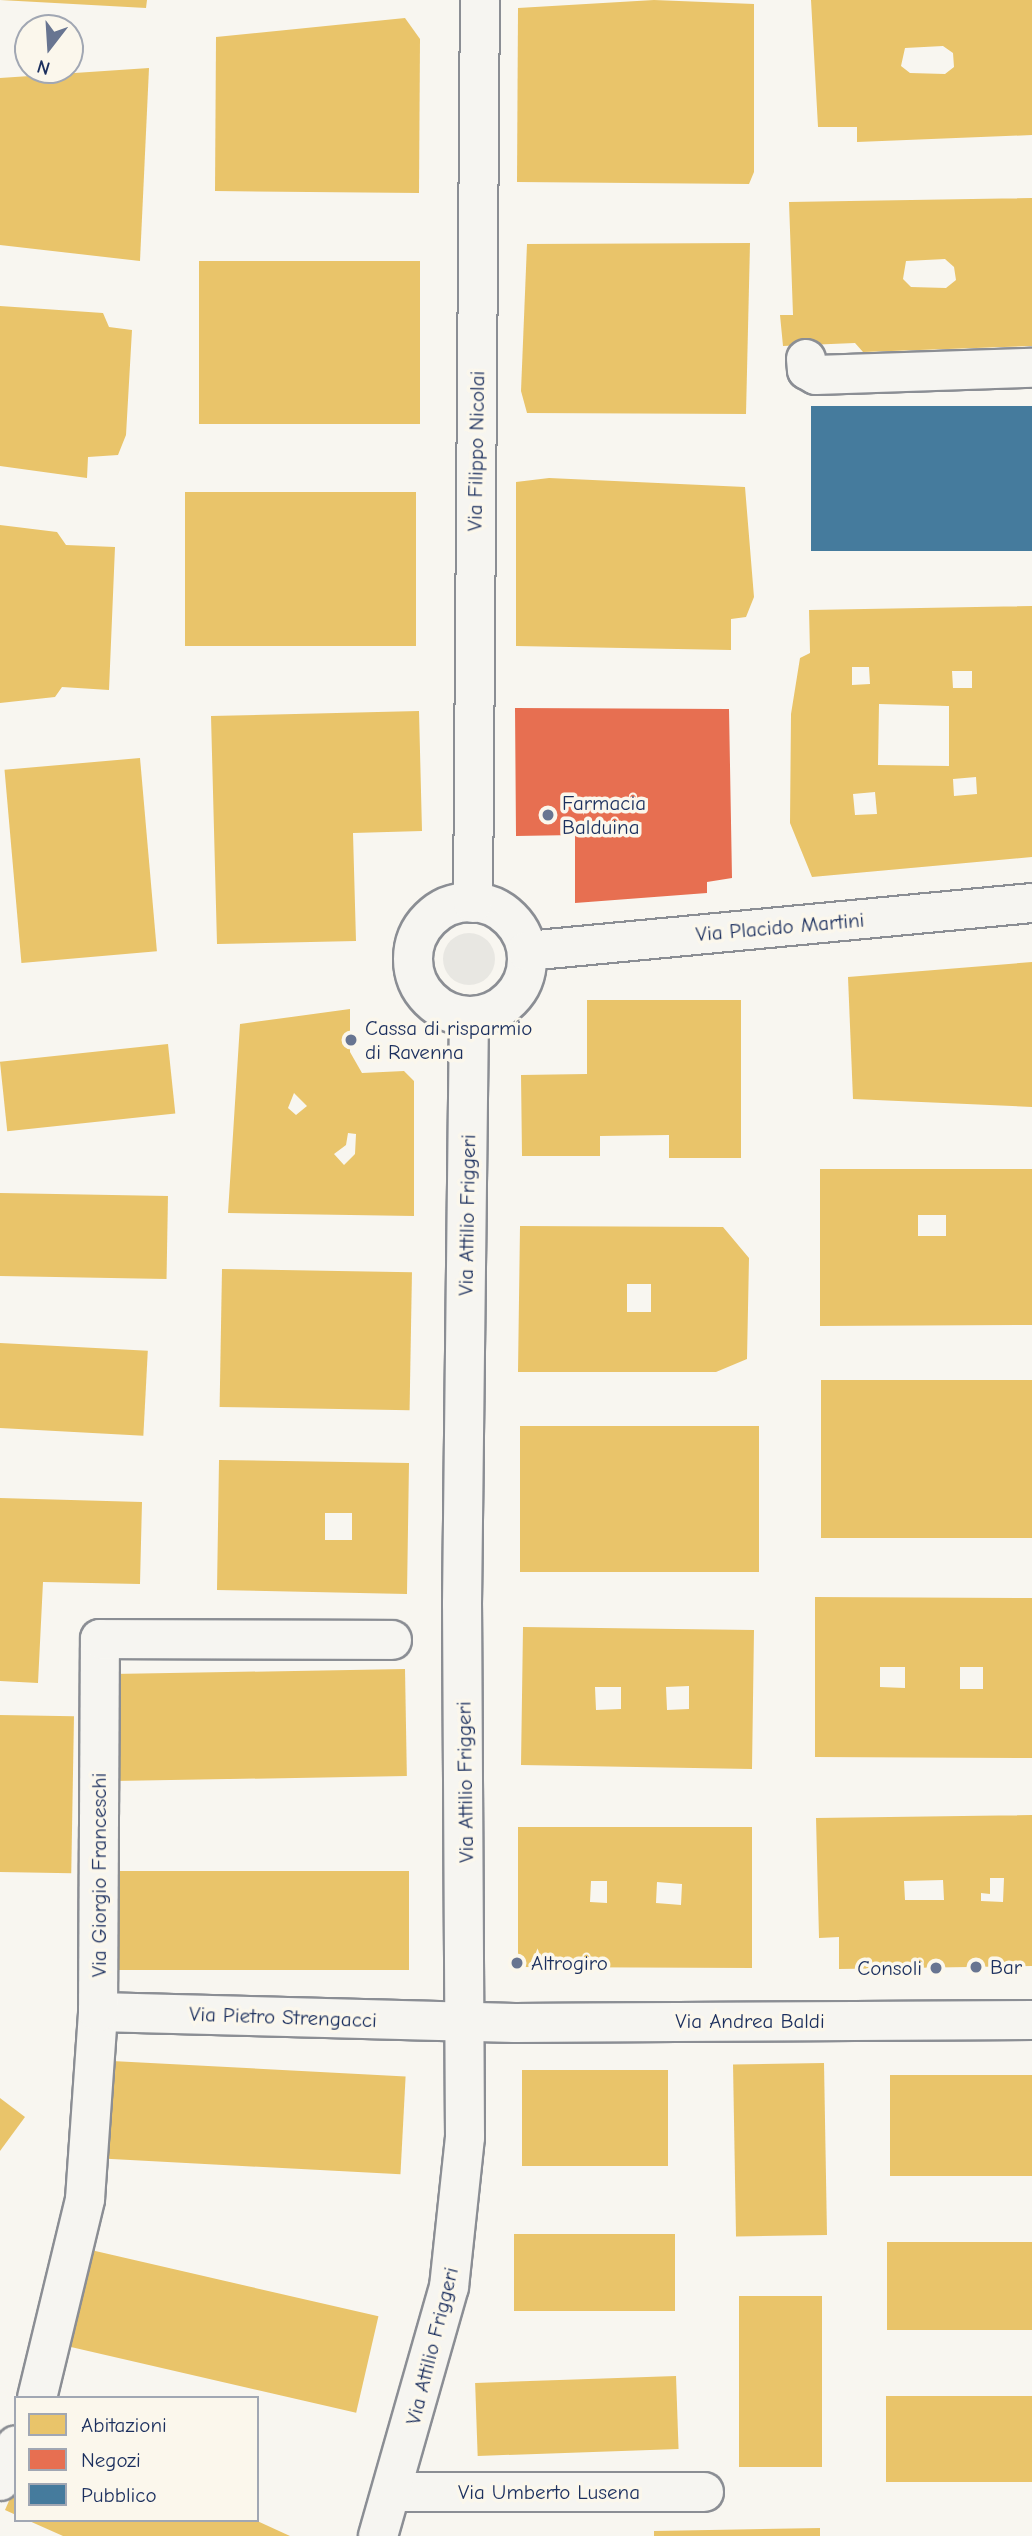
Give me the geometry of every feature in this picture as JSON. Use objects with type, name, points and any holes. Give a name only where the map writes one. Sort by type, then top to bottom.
[{"type":"street","name":"Via Filippo Nicolai","points":[[473,902],[480,0]]},
{"type":"street","points":[[806,359],[807,370],[817,375],[1032,368]]},
{"type":"street","points":[[473,902],[509,917],[527,951],[527,971],[513,996],[489,1013],[469,1017],[430,999],[413,960],[425,925],[455,904],[473,902]]},
{"type":"street","name":"Via Placido Martini","points":[[527,951],[1032,903]]},
{"type":"street","name":"Via Attilio Friggeri","points":[[378,2536],[393,2492],[449,2287],[465,2137],[467,2022],[462,1604],[469,1017]]},
{"type":"street","name":"Via Giorgio Franceschi","points":[[37,2396],[85,2199],[98,2012],[100,1639],[392,1640]]},
{"type":"street","name":"Via Pietro Strengacci","points":[[98,2012],[467,2022]]},
{"type":"street","name":"Via Andrea Baldi","points":[[467,2022],[1032,2020]]},
{"type":"street","points":[[0,2481],[14,2450]]},
{"type":"street","name":"Via Umberto Lusena","points":[[393,2492],[704,2492]]},
{"type":"shaded area","points":[[469,933],[479,935],[487,941],[493,949],[493,969],[487,977],[479,983],[469,985],[459,983],[451,977],[445,969],[443,959],[445,949],[451,941],[459,935]]},
{"type":"building: Abitazioni","points":[[0,0],[147,0],[146,8]]},
{"type":"building: Abitazioni","points":[[654,0],[754,4],[754,172],[749,184],[517,182],[518,8]]},
{"type":"building: Abitazioni","points":[[811,0],[1032,0],[1032,135],[857,142],[857,127],[818,127]],"holes":[[[943,46],[953,53],[954,67],[945,74],[910,73],[901,66],[905,48]]]},
{"type":"building: Abitazioni","points":[[405,18],[420,39],[419,193],[215,191],[216,37]]},
{"type":"building: Abitazioni","points":[[149,68],[140,261],[0,245],[0,78],[14,77],[14,84],[84,84],[84,72]]},
{"type":"building: Abitazioni","points":[[1032,198],[1032,346],[863,352],[855,343],[783,346],[780,315],[793,315],[789,202]],"holes":[[[945,259],[954,267],[956,280],[946,288],[911,287],[903,279],[906,261]]]},
{"type":"building: Abitazioni","points":[[750,243],[746,414],[527,413],[521,391],[527,244]]},
{"type":"building: Abitazioni","points":[[199,261],[420,261],[420,424],[199,424]]},
{"type":"building: Abitazioni","points":[[0,306],[103,313],[109,327],[132,330],[126,435],[118,455],[88,457],[87,478],[0,466]]},
{"type":"building: Abitazioni","points":[[549,478],[745,487],[754,597],[746,617],[731,619],[731,650],[516,646],[516,482]]},
{"type":"building: Abitazioni","points":[[185,492],[416,492],[416,646],[185,646]]},
{"type":"building: Abitazioni","points":[[0,525],[57,532],[66,545],[115,547],[109,690],[62,687],[55,697],[0,703]]},
{"type":"building: Abitazioni","points":[[1032,606],[1032,857],[812,877],[790,823],[791,714],[800,658],[810,653],[809,610]],"holes":[[[852,667],[869,667],[870,684],[852,685]],[[952,671],[972,671],[972,688],[953,688]],[[879,704],[949,706],[949,766],[878,765]],[[976,777],[977,794],[954,796],[953,779]],[[875,792],[877,814],[855,815],[853,794]]]},
{"type":"building: Abitazioni","points":[[419,711],[422,831],[353,833],[356,941],[217,944],[211,716]]},
{"type":"building: Abitazioni","points":[[140,758],[157,951],[21,963],[5,770]]},
{"type":"building: Abitazioni","points":[[1032,962],[1032,1107],[853,1099],[848,977]]},
{"type":"building: Abitazioni","points":[[587,1000],[741,1000],[741,1158],[669,1158],[669,1135],[600,1136],[600,1156],[522,1156],[521,1075],[587,1074]]},
{"type":"building: Abitazioni","points":[[350,1009],[350,1052],[362,1073],[404,1071],[414,1081],[414,1216],[228,1213],[240,1024]],"holes":[[[294,1093],[307,1106],[296,1115],[288,1108]],[[348,1133],[356,1134],[355,1154],[344,1165],[334,1154],[346,1145]]]},
{"type":"building: Abitazioni","points":[[168,1044],[175,1114],[7,1131],[0,1062]]},
{"type":"building: Abitazioni","points":[[820,1169],[1032,1169],[1032,1325],[820,1326]],"holes":[[[918,1215],[946,1215],[946,1236],[918,1236]]]},
{"type":"building: Abitazioni","points":[[0,1193],[168,1196],[167,1279],[0,1276]]},
{"type":"building: Abitazioni","points":[[520,1226],[723,1227],[749,1258],[747,1359],[716,1372],[518,1372]],"holes":[[[627,1284],[651,1284],[651,1312],[627,1312]]]},
{"type":"building: Abitazioni","points":[[222,1269],[412,1272],[410,1410],[220,1407]]},
{"type":"building: Abitazioni","points":[[0,1343],[148,1351],[143,1436],[0,1428]]},
{"type":"building: Abitazioni","points":[[821,1380],[1032,1380],[1032,1538],[821,1538]]},
{"type":"building: Abitazioni","points":[[520,1426],[759,1426],[759,1572],[520,1572]]},
{"type":"building: Abitazioni","points":[[219,1460],[409,1463],[407,1594],[217,1590]],"holes":[[[325,1513],[352,1513],[352,1540],[325,1540]]]},
{"type":"building: Abitazioni","points":[[0,1498],[142,1502],[140,1584],[43,1582],[38,1683],[0,1681]]},
{"type":"building: Abitazioni","points":[[815,1597],[1032,1598],[1032,1758],[815,1757]],"holes":[[[880,1667],[905,1667],[905,1688],[880,1687]],[[960,1667],[983,1667],[983,1689],[960,1689]]]},
{"type":"building: Abitazioni","points":[[523,1627],[754,1630],[752,1769],[521,1765]],"holes":[[[689,1686],[689,1709],[667,1710],[666,1687]],[[595,1687],[621,1687],[621,1709],[596,1710]]]},
{"type":"building: Abitazioni","points":[[405,1669],[407,1776],[114,1781],[112,1674]]},
{"type":"building: Abitazioni","points":[[0,1715],[74,1716],[71,1873],[0,1872]]},
{"type":"building: Abitazioni","points":[[1032,1815],[1032,1966],[839,1969],[839,1937],[819,1938],[816,1818]],"holes":[[[990,1878],[1004,1878],[1003,1902],[981,1901],[981,1893],[990,1894]],[[943,1880],[944,1900],[905,1900],[904,1881]]]},
{"type":"building: Abitazioni","points":[[518,1827],[752,1827],[752,1968],[518,1967]],"holes":[[[591,1881],[607,1881],[607,1903],[590,1902]],[[657,1882],[682,1884],[681,1905],[656,1903]]]},
{"type":"building: Abitazioni","points":[[115,1871],[409,1871],[409,1970],[115,1970]]},
{"type":"building: Abitazioni","points":[[112,2061],[406,2076],[400,2174],[107,2159]]},
{"type":"building: Abitazioni","points":[[824,2063],[827,2235],[736,2237],[733,2065]]},
{"type":"building: Abitazioni","points":[[522,2070],[668,2070],[668,2166],[522,2166]]},
{"type":"building: Abitazioni","points":[[890,2075],[1032,2075],[1032,2176],[890,2176]]},
{"type":"building: Abitazioni","points":[[0,2098],[25,2117],[0,2151]]},
{"type":"building: Abitazioni","points":[[514,2234],[675,2234],[675,2311],[514,2311]]},
{"type":"building: Abitazioni","points":[[887,2242],[1032,2242],[1032,2330],[887,2330]]},
{"type":"building: Abitazioni","points":[[91,2250],[378,2316],[356,2413],[69,2346]]},
{"type":"building: Abitazioni","points":[[739,2296],[822,2296],[822,2467],[739,2467]]},
{"type":"building: Abitazioni","points":[[676,2376],[679,2449],[478,2456],[475,2383]]},
{"type":"building: Abitazioni","points":[[886,2396],[1032,2396],[1032,2482],[886,2482]]},
{"type":"building: Abitazioni","points":[[14,2490],[14,2514],[5,2510]]},
{"type":"building: Abitazioni","points":[[32,2522],[259,2522],[290,2536],[63,2536]]},
{"type":"building: Abitazioni","points":[[820,2528],[820,2536],[654,2536],[654,2531]]},
{"type":"building: Negozi","points":[[515,708],[729,709],[732,878],[707,882],[707,893],[575,903],[575,835],[516,836]]},
{"type":"building: Pubblico","points":[[811,406],[1032,406],[1032,551],[811,551]]},
{"type":"place","name":"Farmacia Balduina","points":[[548,815]]},
{"type":"place","name":"Cassa di risparmio di Ravenna","points":[[351,1040]]},
{"type":"place","name":"Altrogiro","points":[[517,1963]]},
{"type":"place","name":"Bar","points":[[976,1967]]},
{"type":"place","name":"Consoli","points":[[936,1968]]}]
